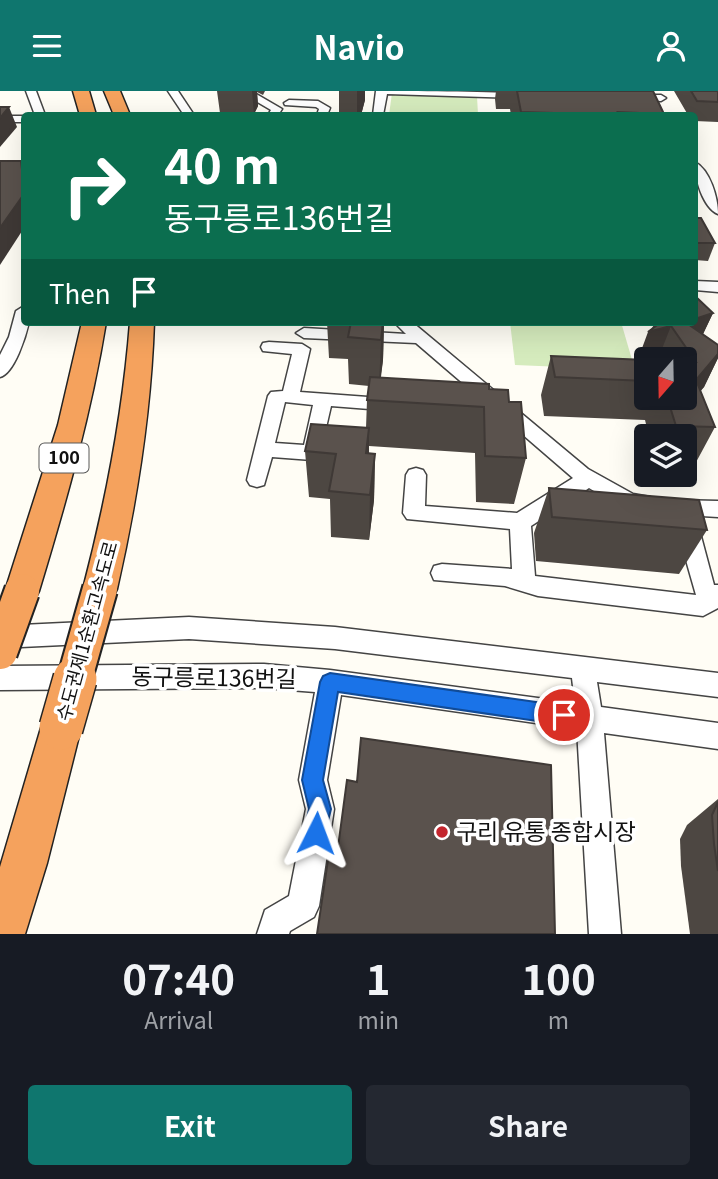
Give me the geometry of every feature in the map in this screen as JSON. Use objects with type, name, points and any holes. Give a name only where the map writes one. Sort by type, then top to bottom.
[{"type":"highway","points":[[81,91],[87,112]]},
{"type":"highway","points":[[112,91],[121,112]]},
{"type":"highway","name":"100","points":[[0,652],[62,469],[86,371],[93,326]]},
{"type":"highway","name":"수도권제1순환고속도로","points":[[1,934],[24,863],[100,589],[127,466],[141,356],[142,326]]},
{"type":"highway","points":[[8,934],[24,863]]},
{"type":"street","points":[[32,91],[39,112]]},
{"type":"street","points":[[173,91],[187,112]]},
{"type":"street","points":[[247,91],[275,112],[309,110]]},
{"type":"street","points":[[378,112],[381,91],[528,95]]},
{"type":"street","points":[[282,92],[295,92],[305,97]]},
{"type":"street","points":[[621,97],[661,99]]},
{"type":"street","points":[[289,103],[317,104],[325,107],[323,112]]},
{"type":"street","points":[[0,119],[21,119]]},
{"type":"street","points":[[698,169],[717,208]]},
{"type":"street","points":[[698,286],[718,287]]},
{"type":"street","points":[[0,372],[8,337],[21,316]]},
{"type":"street","points":[[304,333],[411,339],[413,327]]},
{"type":"street","points":[[413,327],[494,400],[588,478],[629,501],[683,508],[718,509]]},
{"type":"street","points":[[269,347],[302,349],[290,397]]},
{"type":"street","points":[[257,480],[277,396],[418,407]]},
{"type":"street","points":[[264,449],[312,453],[323,400]]},
{"type":"street","points":[[472,411],[494,400]]},
{"type":"street","points":[[416,475],[414,513],[520,522],[588,478]]},
{"type":"street","points":[[442,573],[505,577],[524,583],[703,606],[714,597],[703,586],[683,508]]},
{"type":"street","points":[[520,522],[524,583]]},
{"type":"street","points":[[0,637],[189,628],[335,638],[718,685]]},
{"type":"street","points":[[583,669],[590,719],[605,934]]},
{"type":"street","name":"동구릉로136번길","points":[[0,678],[264,676],[330,682],[718,736]]},
{"type":"street","points":[[273,934],[276,921],[303,906],[320,809],[313,780],[330,682]]},
{"type":"green space","points":[[392,93],[477,96],[478,112],[389,112]]},
{"type":"green space","points":[[510,326],[622,326],[634,370],[515,365]]},
{"type":"building","points":[[517,91],[653,91],[663,112],[618,112],[521,112]]},
{"type":"building","points":[[691,91],[718,91],[718,102],[697,101]]},
{"type":"building","points":[[0,107],[9,107],[0,118]]},
{"type":"building","points":[[0,161],[21,161],[21,198],[0,228]]},
{"type":"building","points":[[698,218],[701,218],[715,243],[698,243]]},
{"type":"building","points":[[698,299],[713,313],[698,318]]},
{"type":"building","points":[[350,326],[383,326],[381,340],[348,337]]},
{"type":"building","points":[[656,326],[671,326],[648,332]]},
{"type":"building","points":[[671,326],[691,326],[718,345],[718,354],[697,379],[697,347],[686,347]]},
{"type":"building","points":[[551,356],[634,359],[634,380],[555,377]]},
{"type":"building","points":[[370,377],[489,384],[489,389],[508,390],[509,402],[521,402],[526,458],[485,456],[484,407],[367,400]]},
{"type":"building","points":[[697,382],[715,427],[675,424],[671,410],[697,410]]},
{"type":"building","points":[[311,424],[369,428],[366,453],[375,454],[370,495],[329,491],[336,454],[305,451]]},
{"type":"building","points":[[549,488],[699,500],[707,530],[552,517]]},
{"type":"building","name":"구리 유통 종합시장","points":[[361,738],[551,765],[555,934],[317,934],[329,853],[337,855],[347,780],[357,782]]},
{"type":"building","points":[[718,802],[718,871],[712,815]]},
{"type":"place","name":"구리 유통 종합시장","points":[[442,832]]},
{"type":"route","points":[[316,833],[320,809],[313,780],[330,682],[564,715]]}]
